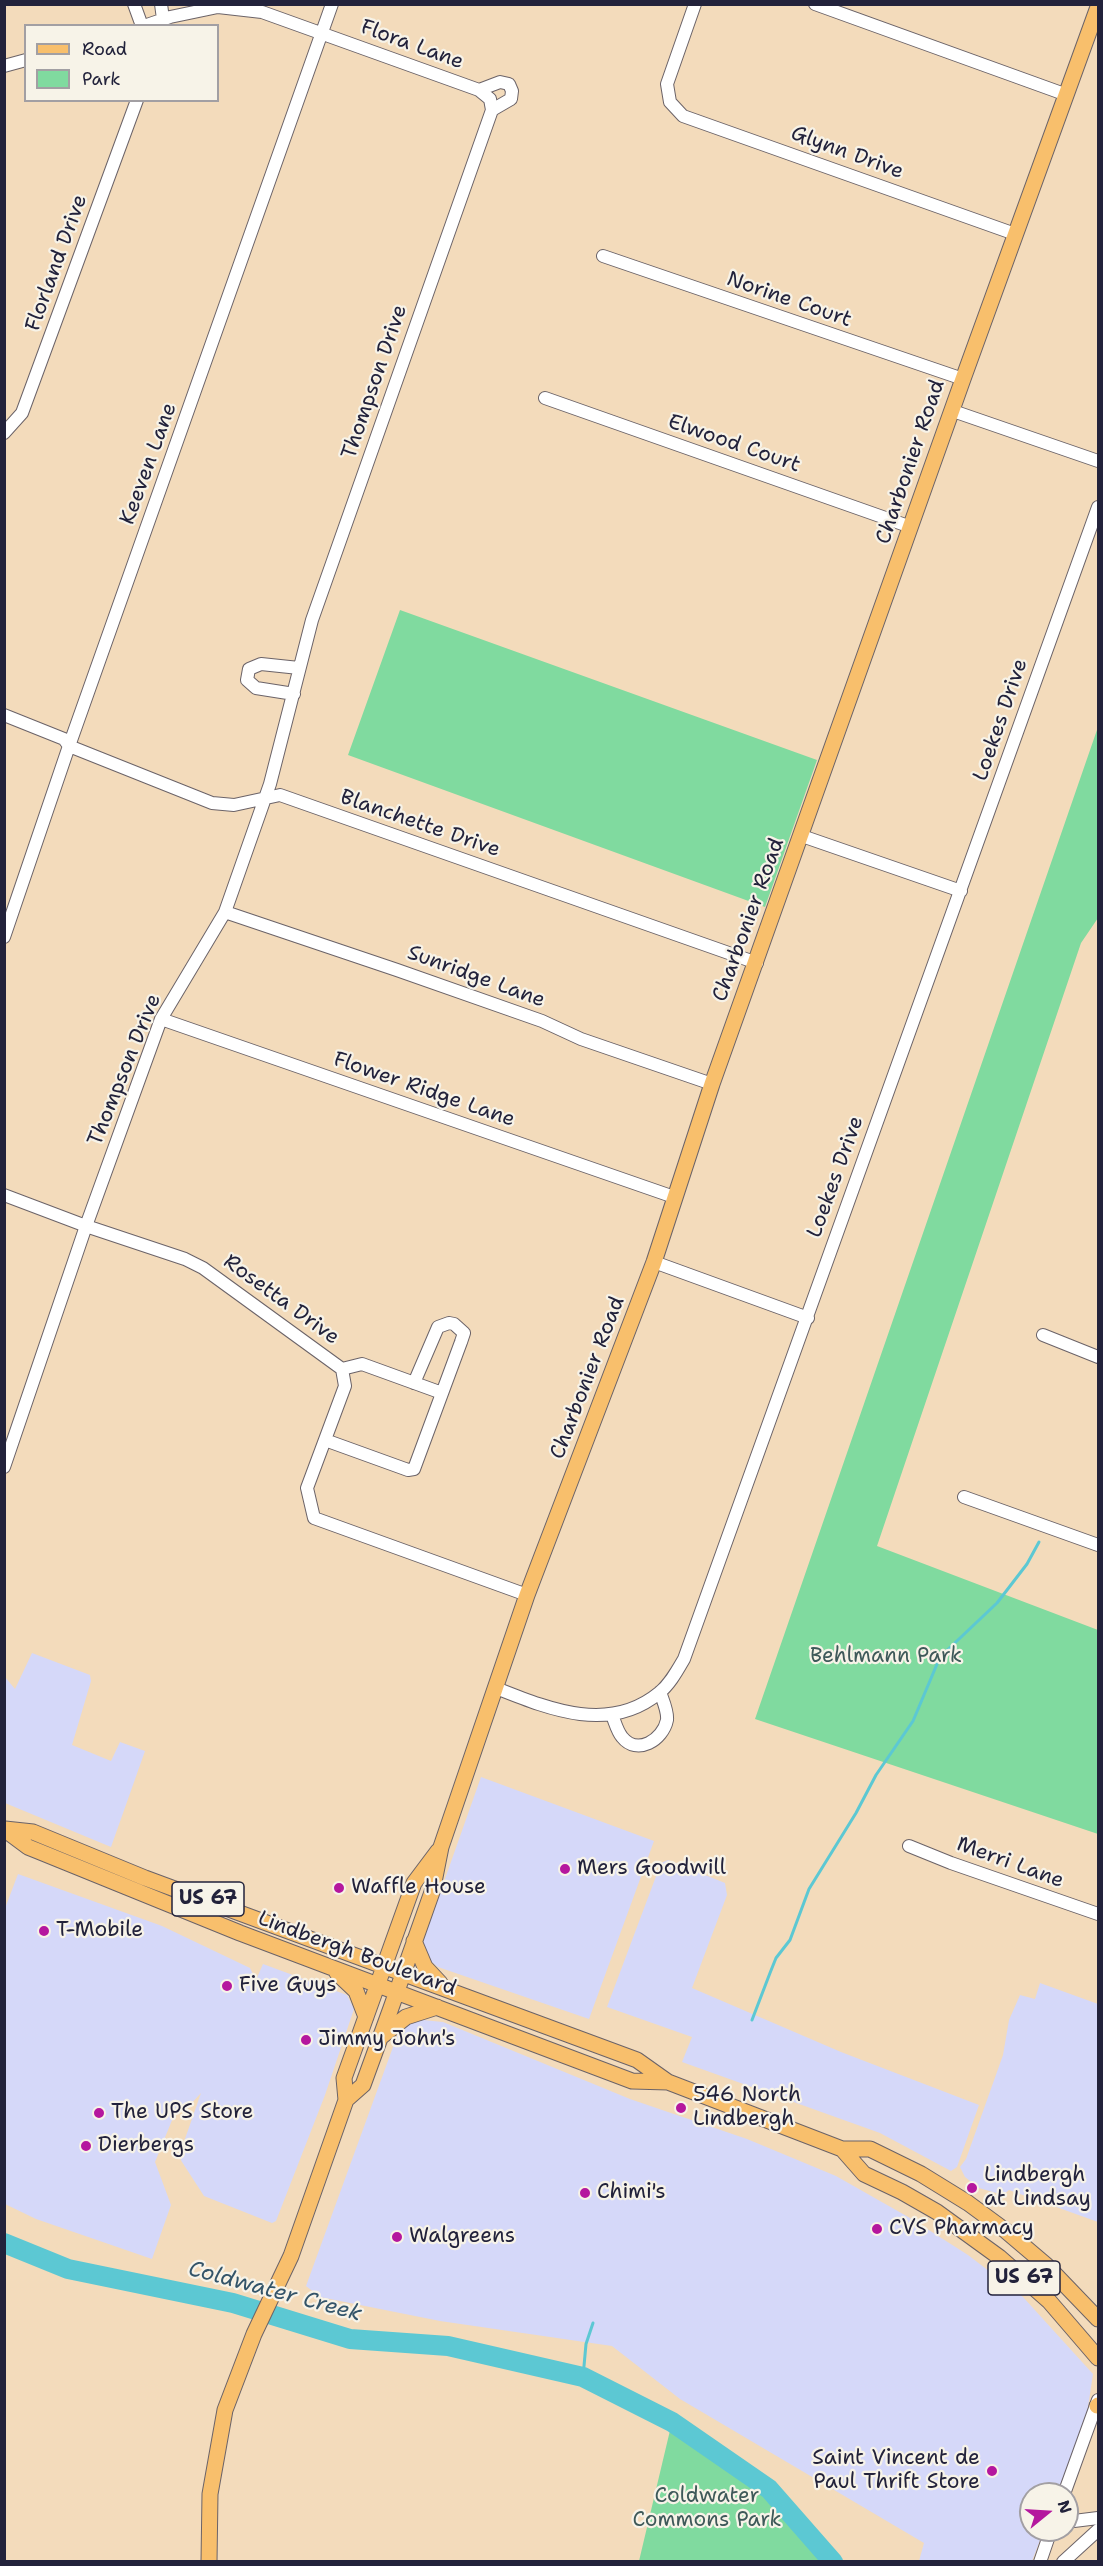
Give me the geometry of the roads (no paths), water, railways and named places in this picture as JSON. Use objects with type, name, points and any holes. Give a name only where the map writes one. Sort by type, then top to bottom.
[{"type":"main road","name":"Charbonier Road","points":[[346,2100],[363,2085],[380,2038],[432,1892],[441,1847],[527,1595],[654,1262],[712,1084],[1098,7]]},
{"type":"main road","name":"Lindbergh Boulevard","points":[[5,1829],[33,1832],[108,1863],[638,2060],[668,2082],[842,2149],[870,2149],[921,2174],[961,2198],[1031,2252],[1096,2313]]},
{"type":"main road","name":"Lindbergh Boulevard","points":[[5,1829],[28,1847],[377,1985],[632,2081],[668,2082]]},
{"type":"main road","name":"Charbonier Road","points":[[346,2100],[344,2078],[414,1883],[441,1847]]},
{"type":"main road","points":[[414,1941],[425,1967],[445,1987]]},
{"type":"main road","points":[[333,1968],[356,1991],[366,2017]]},
{"type":"main road","points":[[380,2038],[406,2017],[437,2007]]},
{"type":"main road","points":[[208,2562],[207,2529],[214,2461],[232,2387],[303,2225],[346,2100]]},
{"type":"main road","name":"Lindbergh Boulevard","points":[[842,2149],[864,2174],[938,2212],[999,2257],[1049,2301],[1098,2358]]},
{"type":"street","points":[[134,4],[142,24]]},
{"type":"street","points":[[161,4],[163,19]]},
{"type":"street","name":"Keeven Lane","points":[[4,937],[69,746],[332,4]]},
{"type":"street","name":"Glynn Drive","points":[[695,4],[667,84],[670,102],[683,116],[1015,234]]},
{"type":"street","points":[[815,4],[1067,95]]},
{"type":"street","name":"Flora Lane","points":[[149,24],[218,8],[240,8],[262,12],[479,90],[491,104]]},
{"type":"street","points":[[4,66],[24,61]]},
{"type":"street","name":"Thompson Drive","points":[[4,1467],[86,1226],[161,1019],[225,912],[264,800],[294,694],[299,668],[332,562],[491,104],[511,99],[512,91],[509,84],[500,82],[479,90]]},
{"type":"street","name":"Florland Drive","points":[[4,433],[22,413],[136,102]]},
{"type":"street","name":"Norine Court","points":[[603,256],[963,379]]},
{"type":"street","name":"Elwood Court","points":[[545,398],[911,527]]},
{"type":"street","points":[[953,411],[1098,461]]},
{"type":"street","name":"Loekes Drive","points":[[496,1688],[574,1715],[612,1715],[660,1692],[684,1659],[1098,507]]},
{"type":"street","points":[[294,694],[256,688],[247,680],[247,673],[249,669],[261,664],[299,668]]},
{"type":"street","points":[[4,715],[64,739],[69,746]]},
{"type":"street","name":"Blanchette Drive","points":[[69,746],[212,802],[234,804],[264,800],[280,795],[757,963]]},
{"type":"street","points":[[802,836],[961,891]]},
{"type":"street","name":"Sunridge Lane","points":[[225,912],[498,1005],[542,1021],[581,1039],[712,1084]]},
{"type":"street","name":"Flower Ridge Lane","points":[[161,1019],[674,1197]]},
{"type":"street","name":"Rosetta Drive","points":[[4,1195],[86,1226],[185,1259],[203,1268],[342,1369],[345,1386],[307,1488],[314,1518],[527,1595]]},
{"type":"street","points":[[654,1262],[808,1318]]},
{"type":"street","points":[[325,1440],[408,1470],[414,1469],[464,1333],[454,1324],[438,1327],[414,1383]]},
{"type":"street","points":[[1043,1335],[1098,1357]]},
{"type":"street","points":[[342,1369],[362,1364],[442,1393]]},
{"type":"street","points":[[964,1497],[1098,1545]]},
{"type":"street","points":[[612,1715],[622,1737],[631,1744],[640,1746],[650,1743],[664,1731],[668,1717],[660,1692]]},
{"type":"street","name":"Merri Lane","points":[[909,1846],[1098,1914]]},
{"type":"street","points":[[1068,2482],[1098,2403]]},
{"type":"street","points":[[1079,2520],[1098,2518]]},
{"type":"street","points":[[1063,2562],[1098,2529]]},
{"type":"street","points":[[1040,2562],[1047,2542]]},
{"type":"waterway","points":[[752,2020],[776,1958],[790,1940],[809,1889],[856,1813],[876,1775],[913,1721],[940,1657],[997,1603],[1027,1564],[1039,1542]]},
{"type":"waterway","name":"Coldwater Creek","points":[[4,2243],[68,2269],[233,2303],[350,2339],[448,2346],[583,2377],[672,2422],[769,2489],[833,2562]]},
{"type":"waterway","points":[[583,2377],[586,2344],[593,2323]]},
{"type":"place","name":"Mers Goodwill","points":[[565,1869]]},
{"type":"place","name":"Waffle House","points":[[339,1888]]},
{"type":"place","name":"T-Mobile","points":[[44,1931]]},
{"type":"place","name":"Five Guys","points":[[227,1986]]},
{"type":"place","name":"Jimmy John's","points":[[306,2040]]},
{"type":"place","name":"546 North Lindbergh","points":[[681,2108]]},
{"type":"place","name":"The UPS Store","points":[[99,2113]]},
{"type":"place","name":"Dierbergs","points":[[86,2146]]},
{"type":"place","name":"Lindbergh at Lindsay","points":[[972,2188]]},
{"type":"place","name":"Chimi's","points":[[585,2193]]},
{"type":"place","name":"CVS Pharmacy","points":[[877,2229]]},
{"type":"place","name":"Walgreens","points":[[397,2237]]},
{"type":"place","name":"Saint Vincent de Paul Thrift Store","points":[[992,2471]]},
{"type":"park label","name":"Behlmann Park","points":[[886,1657]]},
{"type":"park label","name":"Coldwater Commons Park","points":[[707,2509]]}]
